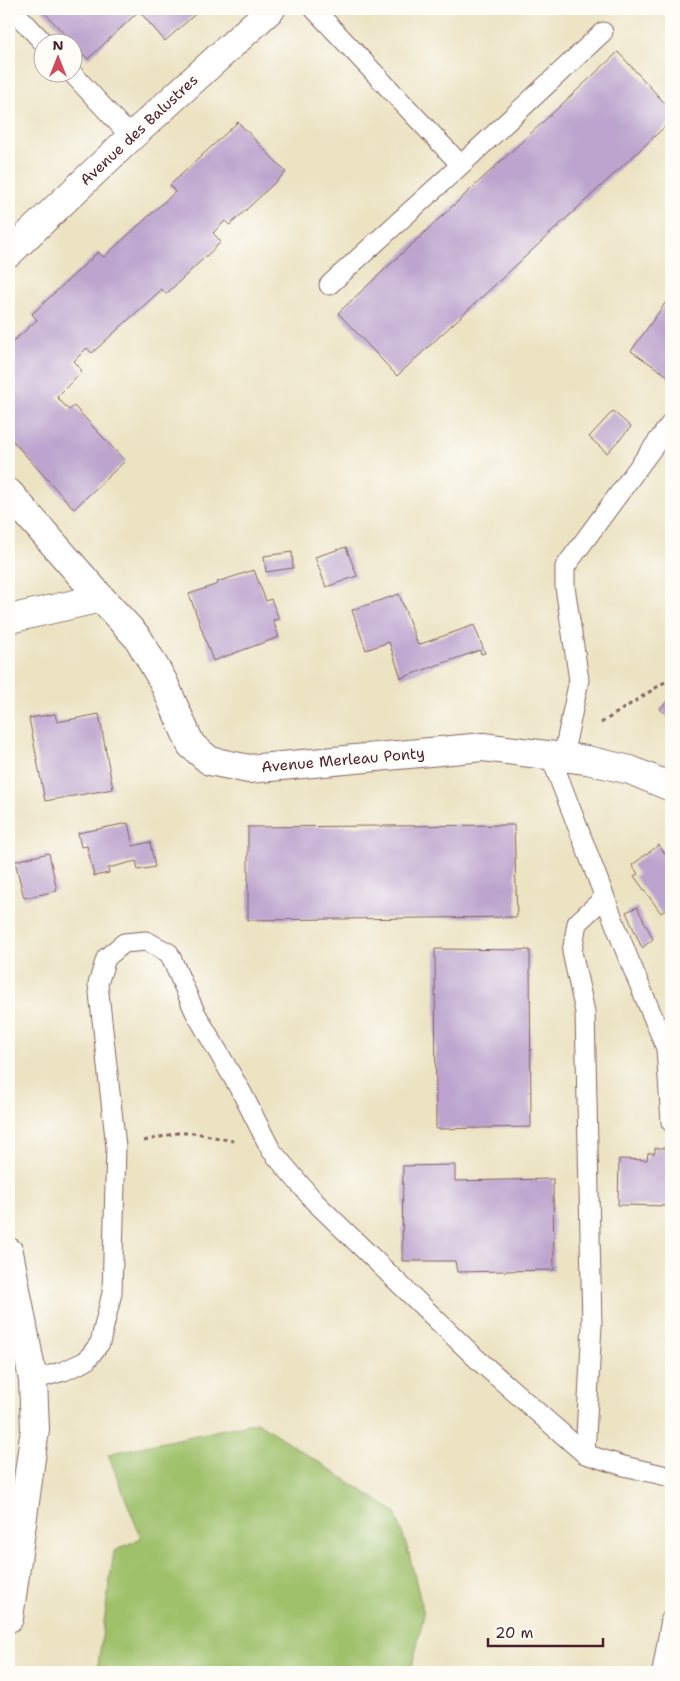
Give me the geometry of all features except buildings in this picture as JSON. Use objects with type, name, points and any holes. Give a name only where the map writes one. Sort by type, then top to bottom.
[{"type":"street","name":"Avenue des Balustres","points":[[9,253],[131,137],[271,9]]},
{"type":"street","name":"Avenue Merleau Ponty","points":[[9,493],[138,638],[162,681],[191,745],[210,761],[249,769],[483,747],[567,758],[630,770],[671,787]]},
{"type":"street","points":[[9,619],[101,598]]},
{"type":"street","points":[[9,1252],[33,1380],[35,1429],[9,1618]]},
{"type":"lane","points":[[12,9],[34,32]]},
{"type":"lane","points":[[314,9],[462,165]]},
{"type":"lane","points":[[329,285],[462,165],[603,32]]},
{"type":"lane","points":[[80,82],[131,137]]},
{"type":"lane","points":[[671,423],[565,567],[564,587],[579,680],[567,758],[605,897],[627,955],[668,1046],[671,1122]]},
{"type":"lane","points":[[585,1454],[592,1325],[586,1042],[585,1012],[572,952],[578,922],[605,897]]},
{"type":"lane","points":[[33,1380],[64,1372],[86,1361],[100,1344],[112,1293],[116,1147],[98,984],[106,958],[124,943],[146,941],[169,953],[195,1012],[242,1093],[271,1150],[315,1202],[463,1345],[585,1454],[624,1466],[671,1477]]},
{"type":"lane","points":[[662,1672],[671,1619]]},
{"type":"path","points":[[567,758],[591,730],[671,678]]},
{"type":"path","points":[[116,1147],[177,1133],[196,1133],[271,1150]]},
{"type":"green space","points":[[257,1422],[395,1512],[408,1550],[424,1614],[411,1672],[97,1672],[114,1551],[141,1538],[108,1454]]}]
